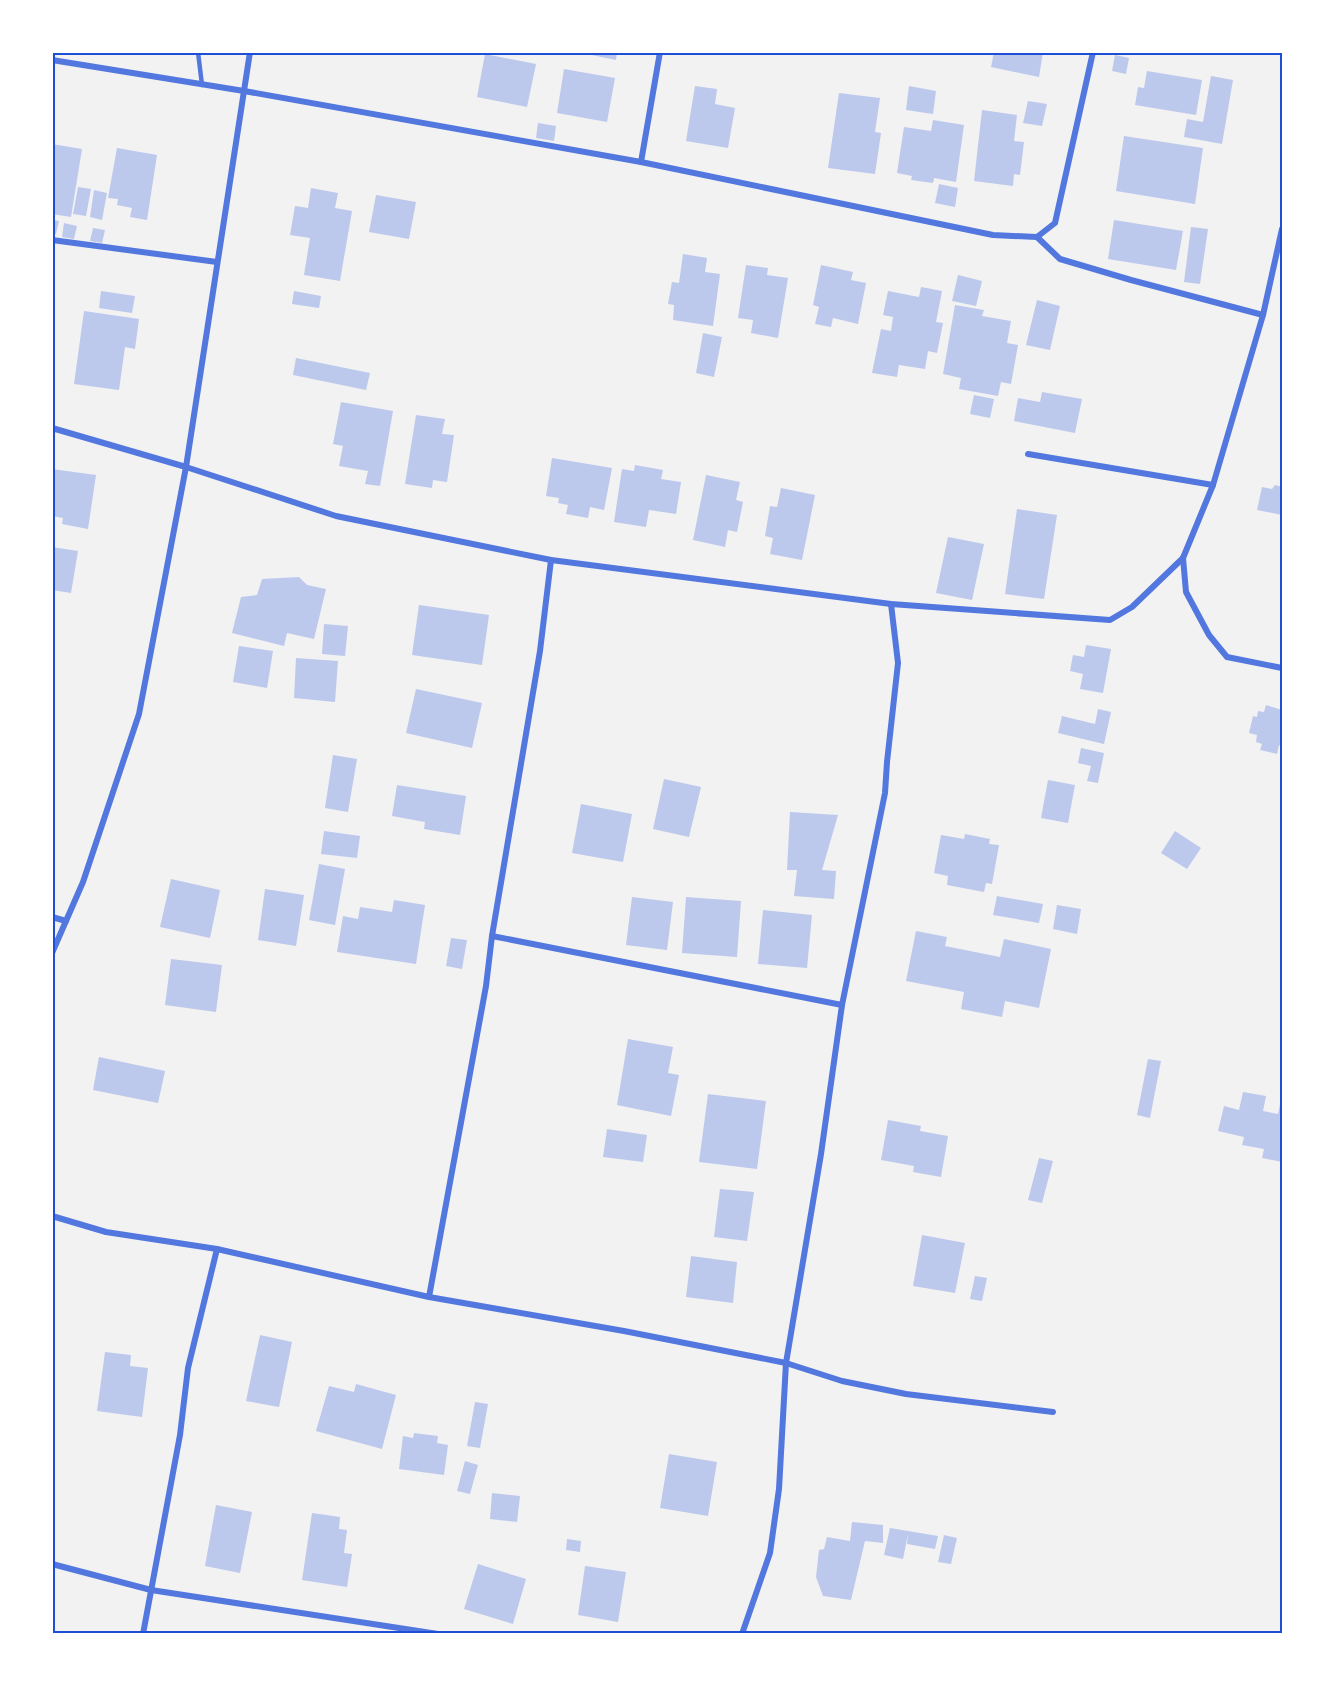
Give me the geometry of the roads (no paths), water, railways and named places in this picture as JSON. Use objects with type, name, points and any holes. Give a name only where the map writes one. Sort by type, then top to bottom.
[{"type":"street","points":[[52,953],[83,882],[139,714],[186,466],[250,52]]},
{"type":"street","points":[[641,162],[660,52]]},
{"type":"street","points":[[52,60],[244,91],[641,162],[993,235],[1037,237],[1055,223],[1093,52]]},
{"type":"street","points":[[52,428],[186,466],[336,516],[551,560],[891,604],[1110,620],[1132,607],[1182,558],[1213,485],[1263,315],[1282,229]]},
{"type":"street","points":[[1037,237],[1060,259],[1263,315]]},
{"type":"street","points":[[52,240],[217,262]]},
{"type":"street","points":[[1028,454],[1213,485]]},
{"type":"street","points":[[1182,558],[1186,592],[1209,635],[1227,657],[1282,668]]},
{"type":"street","points":[[429,1297],[486,986],[492,936],[540,651],[551,560]]},
{"type":"street","points":[[742,1634],[770,1553],[779,1489],[786,1363],[821,1154],[842,1005],[885,793],[898,663],[891,604]]},
{"type":"street","points":[[52,917],[66,921]]},
{"type":"street","points":[[492,936],[842,1005]]},
{"type":"street","points":[[52,1216],[106,1232],[217,1249],[429,1297],[624,1330],[786,1363],[842,1381],[906,1394],[1053,1413]]},
{"type":"street","points":[[143,1634],[180,1435],[188,1368],[217,1249]]},
{"type":"street","points":[[52,1564],[151,1590],[438,1634]]},
{"type":"lane","points":[[198,52],[202,85]]}]
